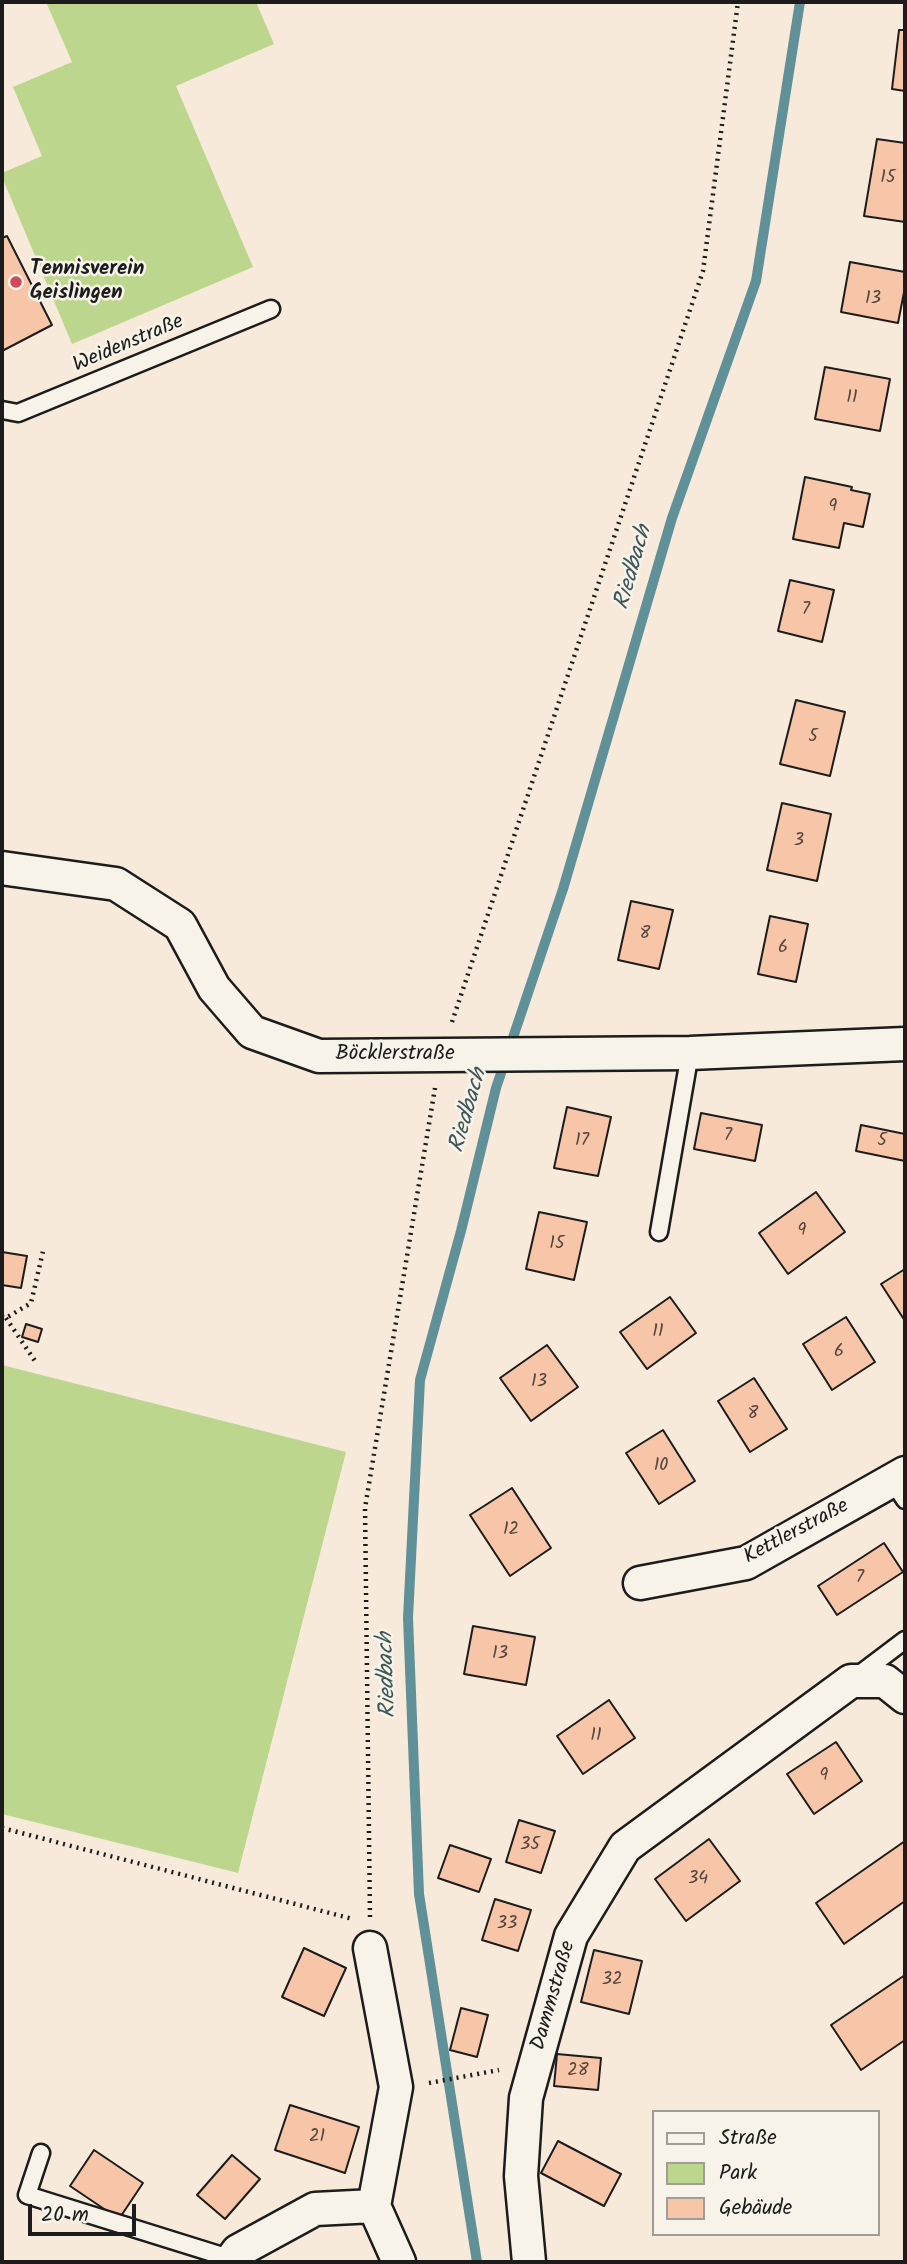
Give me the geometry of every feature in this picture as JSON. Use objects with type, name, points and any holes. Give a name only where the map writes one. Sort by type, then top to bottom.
[{"type":"street","name":"Böcklerstraße","points":[[2,868],[116,884],[180,925],[214,988],[251,1032],[319,1056],[690,1053],[905,1044]]},
{"type":"street","name":"Kettlerstraße","points":[[640,1583],[746,1563],[901,1484]]},
{"type":"street","points":[[851,1681],[895,1689]]},
{"type":"street","name":"Dammstraße","points":[[529,2262],[521,2176],[526,2098],[571,1936],[625,1847],[851,1681]]},
{"type":"street","points":[[370,1935],[396,2087],[374,2206],[399,2262]]},
{"type":"street","points":[[232,2261],[238,2251],[315,2209],[374,2206]]},
{"type":"lane","name":"Weidenstraße","points":[[2,410],[18,414],[271,309]]},
{"type":"lane","points":[[659,1232],[690,1053]]},
{"type":"lane","points":[[851,1681],[905,1640]]},
{"type":"lane","points":[[41,2153],[27,2195],[232,2261]]},
{"type":"path","points":[[2,1828],[370,1935],[365,1508],[440,1055],[703,271],[738,2]]},
{"type":"path","points":[[35,1361],[4,1317],[30,1303],[44,1247]]},
{"type":"path","points":[[439,2082],[479,2073]]},
{"type":"green space","points":[[46,2],[256,2],[274,44],[176,86],[253,267],[72,344],[2,177],[2,173],[42,156],[13,87],[72,62]]},
{"type":"green space","points":[[2,1365],[346,1452],[238,1873],[2,1814]]},
{"type":"building","points":[[899,30],[905,30],[905,91],[892,89]]},
{"type":"building","points":[[877,139],[905,143],[905,222],[864,216]]},
{"type":"building","name":"Tennisverein Geislingen","points":[[7,236],[52,325],[2,351],[2,238]]},
{"type":"building","points":[[850,262],[905,272],[898,323],[841,312]]},
{"type":"building","points":[[825,367],[890,379],[880,431],[815,419]]},
{"type":"building","points":[[805,477],[852,487],[851,490],[870,494],[863,527],[844,523],[839,548],[793,539]]},
{"type":"building","points":[[790,580],[834,590],[822,642],[778,631]]},
{"type":"building","points":[[796,700],[845,712],[830,776],[780,764]]},
{"type":"building","points":[[782,803],[831,814],[817,881],[767,870]]},
{"type":"building","points":[[631,901],[673,910],[659,969],[618,960]]},
{"type":"building","points":[[770,916],[808,924],[796,982],[758,974]]},
{"type":"building","points":[[567,1107],[611,1117],[598,1176],[554,1168]]},
{"type":"building","points":[[701,1113],[762,1125],[755,1161],[694,1149]]},
{"type":"building","points":[[861,1125],[905,1134],[905,1161],[856,1151]]},
{"type":"building","points":[[816,1192],[845,1232],[788,1274],[759,1233]]},
{"type":"building","points":[[539,1212],[587,1222],[574,1280],[526,1269]]},
{"type":"building","points":[[2,1252],[27,1256],[21,1288],[2,1285]]},
{"type":"building","points":[[905,1269],[905,1321],[881,1284]]},
{"type":"building","points":[[670,1297],[696,1333],[647,1369],[620,1332]]},
{"type":"building","points":[[846,1317],[875,1362],[832,1390],[803,1344]]},
{"type":"building","points":[[26,1324],[42,1329],[38,1342],[22,1337]]},
{"type":"building","points":[[547,1345],[578,1387],[531,1421],[500,1378]]},
{"type":"building","points":[[754,1378],[787,1429],[750,1452],[718,1401]]},
{"type":"building","points":[[663,1430],[695,1481],[659,1504],[626,1453]]},
{"type":"building","points":[[512,1488],[551,1548],[510,1576],[470,1515]]},
{"type":"building","points":[[884,1543],[903,1572],[837,1615],[818,1586]]},
{"type":"building","points":[[473,1626],[535,1637],[526,1685],[464,1674]]},
{"type":"building","points":[[609,1700],[635,1738],[583,1774],[557,1736]]},
{"type":"building","points":[[836,1742],[862,1781],[814,1814],[787,1774]]},
{"type":"building","points":[[519,1820],[555,1831],[541,1873],[506,1862]]},
{"type":"building","points":[[709,1839],[740,1881],[686,1921],[655,1879]]},
{"type":"building","points":[[905,1841],[905,1901],[844,1944],[816,1903]]},
{"type":"building","points":[[450,1845],[491,1859],[479,1892],[438,1878]]},
{"type":"building","points":[[495,1899],[531,1910],[518,1951],[482,1940]]},
{"type":"building","points":[[304,1948],[346,1968],[324,2016],[282,1997]]},
{"type":"building","points":[[594,1950],[642,1961],[629,2014],[581,2002]]},
{"type":"building","points":[[905,1975],[905,2040],[861,2070],[831,2025]]},
{"type":"building","points":[[461,2008],[488,2015],[477,2057],[450,2050]]},
{"type":"building","points":[[557,2054],[601,2058],[598,2090],[554,2086]]},
{"type":"building","points":[[290,2105],[359,2127],[345,2173],[275,2150]]},
{"type":"building","points":[[558,2141],[621,2174],[604,2206],[541,2173]]},
{"type":"building","points":[[94,2150],[143,2183],[119,2219],[70,2186]]},
{"type":"building","points":[[232,2155],[260,2179],[225,2219],[197,2195]]},
{"type":"waterway","name":"Riedbach","points":[[477,2262],[419,1894],[408,1618],[420,1380],[461,1231],[496,1088],[563,889],[672,518],[756,281],[800,2]]},
{"type":"place","name":"Tennisverein Geislingen","points":[[16,282]]}]
